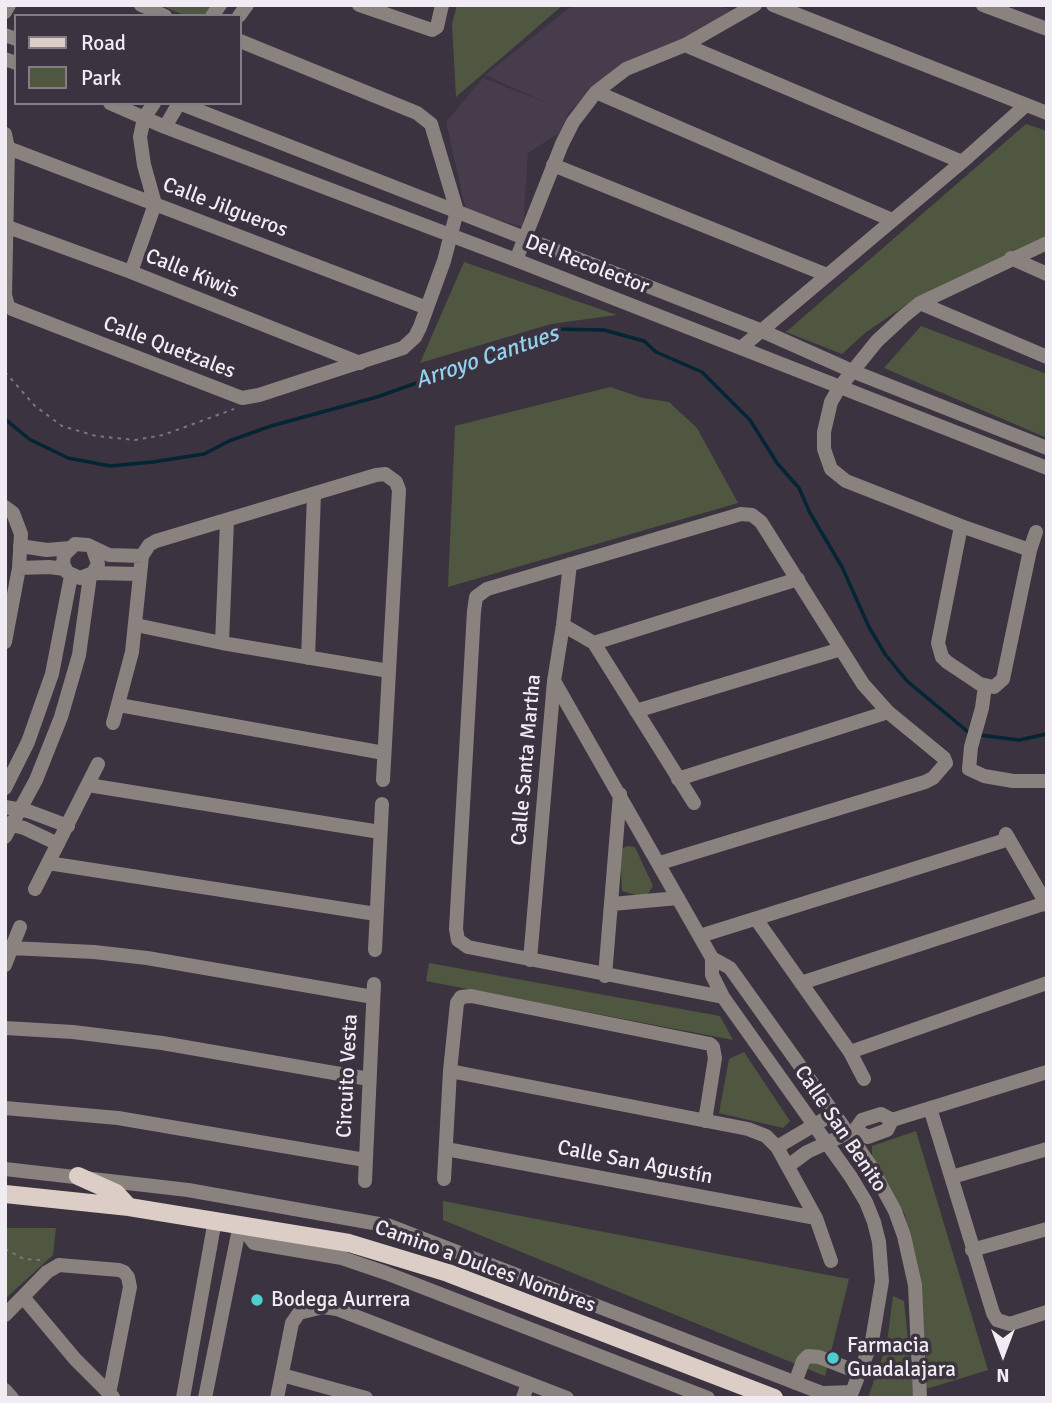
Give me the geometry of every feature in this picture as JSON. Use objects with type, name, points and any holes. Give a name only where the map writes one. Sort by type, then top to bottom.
[{"type":"main road","points":[[78,1176],[116,1193],[128,1207]]},
{"type":"main road","name":"Camino a Dulces Nombres","points":[[5,1194],[128,1207],[349,1243],[438,1270],[774,1398]]},
{"type":"street","points":[[5,12],[9,5]]},
{"type":"street","points":[[141,5],[161,14]]},
{"type":"street","points":[[359,5],[429,30],[437,27],[441,10]]},
{"type":"street","points":[[516,260],[573,122],[596,92],[626,69],[685,45],[755,5]]},
{"type":"street","points":[[773,5],[1047,113]]},
{"type":"street","points":[[984,5],[1047,29]]},
{"type":"street","points":[[242,42],[424,117],[434,132],[457,211]]},
{"type":"street","points":[[685,45],[962,162]]},
{"type":"street","points":[[596,92],[892,220]]},
{"type":"street","name":"Del Recolector","points":[[115,105],[166,128],[516,260],[1047,468]]},
{"type":"street","points":[[131,272],[155,204],[141,148],[144,118],[152,105]]},
{"type":"street","points":[[166,128],[178,105]]},
{"type":"street","name":"Del Recolector","points":[[184,105],[760,330],[852,371],[1047,448]]},
{"type":"street","points":[[741,347],[1026,105]]},
{"type":"street","name":"Calle Quetzales","points":[[7,141],[8,227],[5,295],[12,309],[234,396],[249,398],[403,348],[415,337],[427,308],[457,211]]},
{"type":"street","name":"Calle Jilgueros","points":[[7,141],[155,204],[427,308]]},
{"type":"street","points":[[553,165],[827,275]]},
{"type":"street","name":"Calle Kiwis","points":[[8,227],[131,272],[360,363]]},
{"type":"street","points":[[1030,550],[846,481],[831,469],[824,449],[824,432],[831,402],[839,388],[877,341],[920,303],[1047,243]]},
{"type":"street","points":[[1011,258],[1047,274]]},
{"type":"street","points":[[920,303],[1047,357]]},
{"type":"street","points":[[113,723],[136,625],[142,556],[149,545],[385,474],[393,478],[398,491],[383,780]]},
{"type":"street","points":[[308,658],[314,495]]},
{"type":"street","points":[[5,642],[19,568],[20,547],[18,523],[9,510]]},
{"type":"street","points":[[660,863],[925,782],[933,778],[946,763],[944,758],[888,712],[863,684],[761,522],[752,515],[741,514],[488,589],[476,597],[474,611],[456,929],[458,940],[468,947],[723,997]]},
{"type":"street","points":[[222,643],[227,521]]},
{"type":"street","points":[[961,526],[938,643],[942,657],[947,662],[985,686],[994,687],[1003,679],[1036,532]]},
{"type":"street","points":[[20,547],[47,551],[82,544],[110,555],[142,556]]},
{"type":"street","points":[[5,788],[29,742],[52,674],[68,572],[64,555],[70,548]]},
{"type":"street","points":[[58,844],[8,828],[22,809],[50,746],[74,678],[84,630],[91,574],[98,564],[93,549]]},
{"type":"street","name":"Calle Santa Martha","points":[[530,960],[554,681],[564,625],[570,564]]},
{"type":"street","points":[[19,568],[49,566],[80,578],[91,574],[139,573]]},
{"type":"street","points":[[594,643],[798,579]]},
{"type":"street","points":[[136,625],[222,643],[389,671]]},
{"type":"street","points":[[564,625],[594,643],[694,803]]},
{"type":"street","points":[[636,711],[841,649]]},
{"type":"street","name":"Calle San Benito","points":[[554,681],[712,958],[712,975],[723,997],[827,1142],[866,1202],[874,1222],[882,1261],[879,1310],[872,1342],[852,1392],[827,1396]]},
{"type":"street","points":[[985,686],[971,747],[969,769],[984,776],[1013,781],[1047,781]]},
{"type":"street","points":[[119,705],[384,753]]},
{"type":"street","points":[[678,779],[888,712]]},
{"type":"street","points":[[35,889],[98,764]]},
{"type":"street","points":[[88,785],[380,832]]},
{"type":"street","points":[[605,976],[620,794]]},
{"type":"street","points":[[375,950],[382,804]]},
{"type":"street","points":[[5,807],[22,809],[68,826]]},
{"type":"street","points":[[700,936],[1007,836],[1046,904],[801,983]]},
{"type":"street","points":[[48,863],[376,915]]},
{"type":"street","points":[[612,904],[678,898]]},
{"type":"street","points":[[756,919],[850,1052],[864,1079]]},
{"type":"street","points":[[5,965],[20,927]]},
{"type":"street","name":"Circuito Vesta","points":[[5,1108],[118,1118],[365,1160],[373,990],[147,958],[11,948]]},
{"type":"street","name":"Calle San Benito","points":[[712,958],[730,968],[833,1114],[852,1131],[885,1191],[904,1236],[915,1285],[920,1398]]},
{"type":"street","points":[[850,1052],[1047,983]]},
{"type":"street","points":[[444,1179],[450,1071],[457,1003],[461,997],[471,996],[705,1042],[713,1047],[715,1058],[705,1121]]},
{"type":"street","points":[[5,1028],[73,1031],[162,1043],[369,1079]]},
{"type":"street","points":[[450,1071],[748,1129],[774,1143],[816,1218],[831,1261]]},
{"type":"street","points":[[788,1166],[807,1152],[852,1131],[868,1137],[887,1130],[892,1120],[1047,1072]]},
{"type":"street","points":[[930,1108],[972,1250],[997,1320],[1010,1324],[1047,1312]]},
{"type":"street","points":[[774,1143],[833,1114]]},
{"type":"street","name":"Calle San Agustín","points":[[446,1149],[816,1218]]},
{"type":"street","points":[[952,1177],[1047,1149]]},
{"type":"street","points":[[365,1160],[365,1181]]},
{"type":"street","points":[[5,1169],[188,1190],[390,1226],[827,1396]]},
{"type":"street","points":[[183,1398],[215,1220]]},
{"type":"street","points":[[205,1398],[240,1224]]},
{"type":"street","points":[[240,1224],[254,1243],[342,1258],[386,1273],[708,1398]]},
{"type":"street","points":[[972,1250],[1047,1229]]},
{"type":"street","points":[[5,1315],[53,1267],[66,1264],[120,1270],[128,1278],[130,1287],[112,1396]]},
{"type":"street","points":[[206,1275],[230,1280]]},
{"type":"street","points":[[23,1297],[75,1359],[112,1396]]},
{"type":"street","points":[[277,1398],[292,1324],[299,1313],[323,1307],[337,1309],[567,1398]]},
{"type":"street","points":[[200,1310],[223,1314]]},
{"type":"street","points":[[795,1383],[803,1361],[808,1356],[819,1357],[860,1373]]},
{"type":"street","points":[[282,1376],[366,1398]]},
{"type":"street","points":[[523,1398],[528,1383]]},
{"type":"street","points":[[5,1390],[12,1398]]},
{"type":"path","points":[[5,372],[35,406],[62,426],[96,436],[135,440],[163,435],[230,412],[249,398]]},
{"type":"path","points":[[5,1249],[24,1259],[44,1260],[53,1267]]},
{"type":"shaded area","points":[[573,5],[719,5],[736,12],[693,36],[615,69],[569,112],[559,133],[528,153],[523,227],[466,211],[446,122],[483,78],[547,103],[485,75]]},
{"type":"green space","points":[[160,5],[214,5],[208,14],[181,14]]},
{"type":"green space","points":[[457,5],[563,5],[456,97],[452,24]]},
{"type":"green space","points":[[1026,124],[1047,131],[1047,237],[916,298],[865,333],[842,354],[786,332]]},
{"type":"green space","points":[[464,262],[617,315],[551,324],[420,363]]},
{"type":"green space","points":[[921,326],[1047,374],[1047,438],[884,368]]},
{"type":"green space","points":[[610,387],[643,398],[669,402],[697,428],[738,503],[448,587],[455,426]]},
{"type":"green space","points":[[627,846],[635,847],[653,886],[648,894],[639,896],[622,891],[620,850]]},
{"type":"green space","points":[[429,963],[720,1016],[733,1040],[426,981]]},
{"type":"green space","points":[[744,1052],[790,1121],[783,1128],[719,1113],[729,1059]]},
{"type":"green space","points":[[916,1131],[988,1370],[926,1389],[926,1352],[905,1215],[872,1159],[872,1146]]},
{"type":"green space","points":[[443,1201],[849,1279],[825,1376],[443,1220]]},
{"type":"green space","points":[[5,1228],[56,1228],[53,1255],[5,1299]]},
{"type":"green space","points":[[893,1296],[904,1301],[914,1398],[868,1398],[887,1343]]},
{"type":"waterway","name":"Arroyo Cantues","points":[[5,419],[29,439],[68,458],[110,466],[153,462],[204,454],[229,441],[271,426],[377,397],[481,360],[555,329],[604,330],[644,341],[656,352],[702,372],[750,420],[777,463],[799,488],[885,654],[907,681],[967,731],[973,733]]},
{"type":"waterway","name":"Arroyo Cantues","points":[[980,735],[1019,740],[1047,734]]},
{"type":"place","name":"Bodega Aurrera","points":[[257,1300]]},
{"type":"place","name":"Farmacia Guadalajara","points":[[833,1358]]}]
